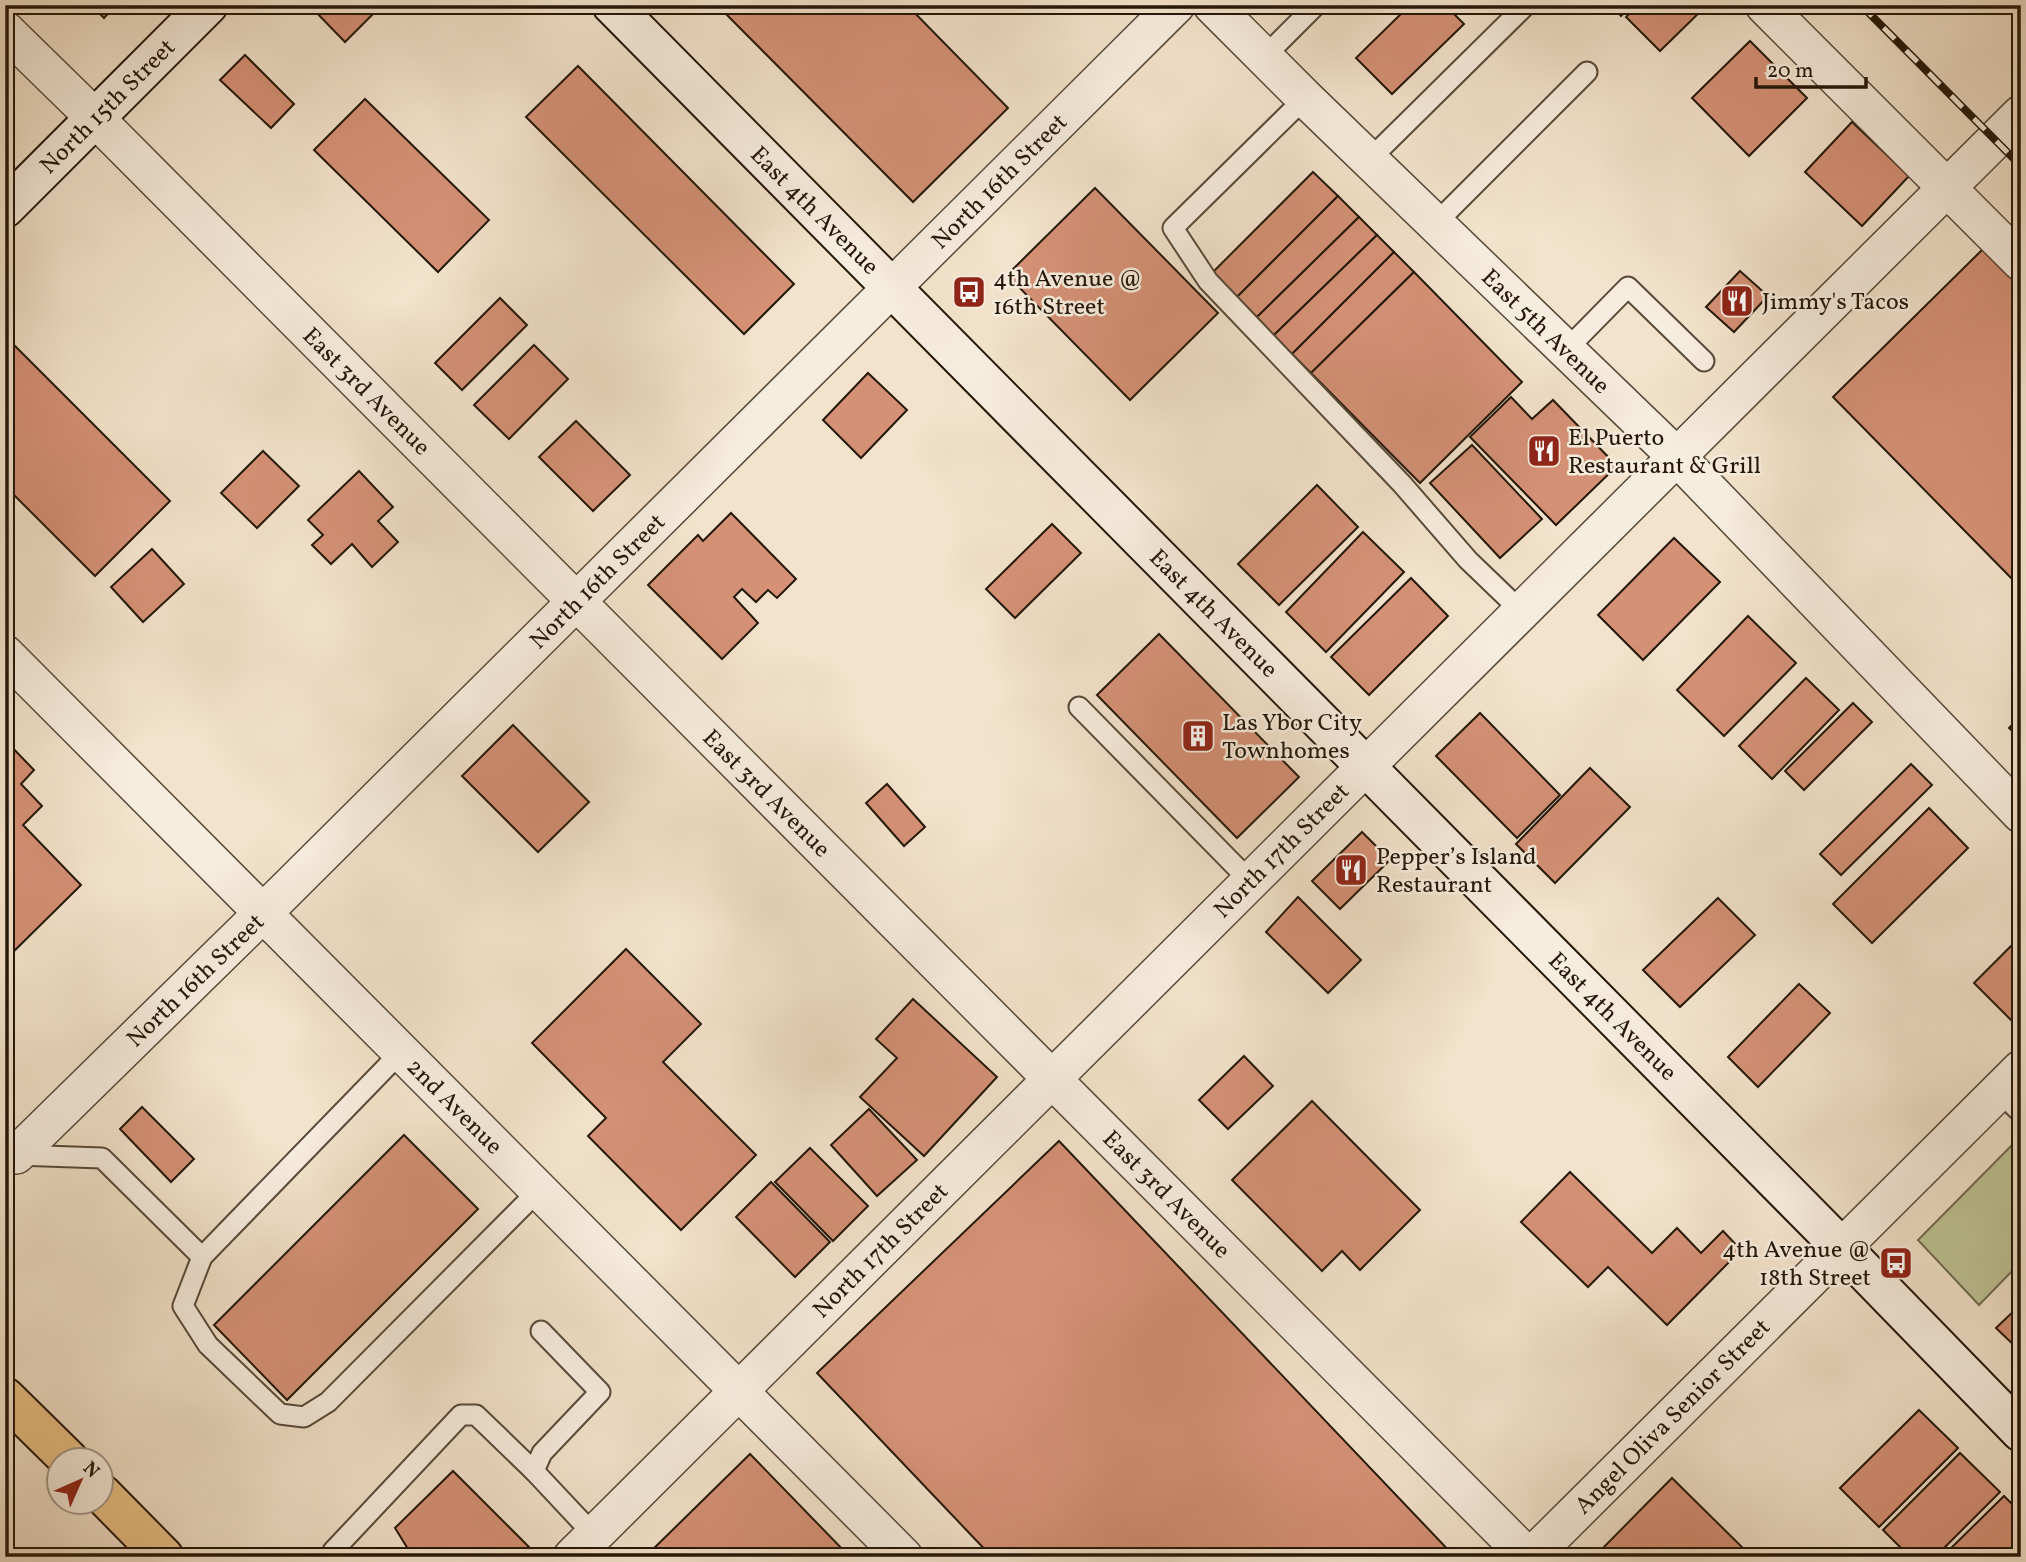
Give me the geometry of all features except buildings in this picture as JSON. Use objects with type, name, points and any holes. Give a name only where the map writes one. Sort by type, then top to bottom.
[{"type":"main road","points":[[5,1397],[54,1446]]},
{"type":"main road","points":[[116,1508],[164,1557]]},
{"type":"street","name":"North 15th Street","points":[[5,208],[208,5]]},
{"type":"street","name":"East 4th Avenue","points":[[612,5],[2021,1432]]},
{"type":"street","name":"North 16th Street","points":[[11,1149],[263,913],[1176,5]]},
{"type":"street","name":"East 5th Avenue","points":[[1212,5],[1677,457],[2021,814]]},
{"type":"street","points":[[1764,5],[2021,262]]},
{"type":"street","name":"East 3rd Avenue","points":[[5,30],[1530,1557]]},
{"type":"street","name":"North 17th Street","points":[[583,1546],[2021,114]]},
{"type":"street","name":"2nd Avenue","points":[[5,654],[904,1557]]},
{"type":"street","name":"Angel Oliva Senior Street","points":[[1530,1557],[1841,1247],[2013,1091]]},
{"type":"lane","points":[[1264,57],[1316,5]]},
{"type":"lane","points":[[1369,160],[1526,5]]},
{"type":"lane","points":[[1435,224],[1587,72]]},
{"type":"lane","points":[[1305,98],[1173,228],[1208,281],[1402,484],[1468,560],[1521,611]]},
{"type":"lane","points":[[1566,350],[1628,287],[1704,361]]},
{"type":"lane","points":[[1079,707],[1251,881]]},
{"type":"lane","points":[[401,1052],[202,1257],[183,1306],[208,1345],[280,1414],[304,1417],[328,1402],[538,1189]]},
{"type":"lane","points":[[11,1149],[102,1158],[202,1257]]},
{"type":"lane","points":[[534,1471],[542,1453],[600,1392],[541,1331]]},
{"type":"lane","points":[[339,1557],[333,1551],[461,1415],[476,1415],[534,1471],[583,1546]]},
{"type":"green space","points":[[2020,1137],[2021,1262],[1979,1305],[1918,1240]]},
{"type":"railway","points":[[1861,5],[2021,166]]},
{"type":"place","name":"4th Avenue @ 16th Street","points":[[969,292]]},
{"type":"place","name":"Jimmy's Tacos","points":[[1737,301]]},
{"type":"place","name":"El Puerto Restaurant & Grill","points":[[1544,451]]},
{"type":"place","name":"Las Ybor City Townhomes","points":[[1198,736]]},
{"type":"place","name":"Pepper’s Island Restaurant","points":[[1351,870]]},
{"type":"place","name":"4th Avenue @ 18th Street","points":[[1896,1263]]}]
